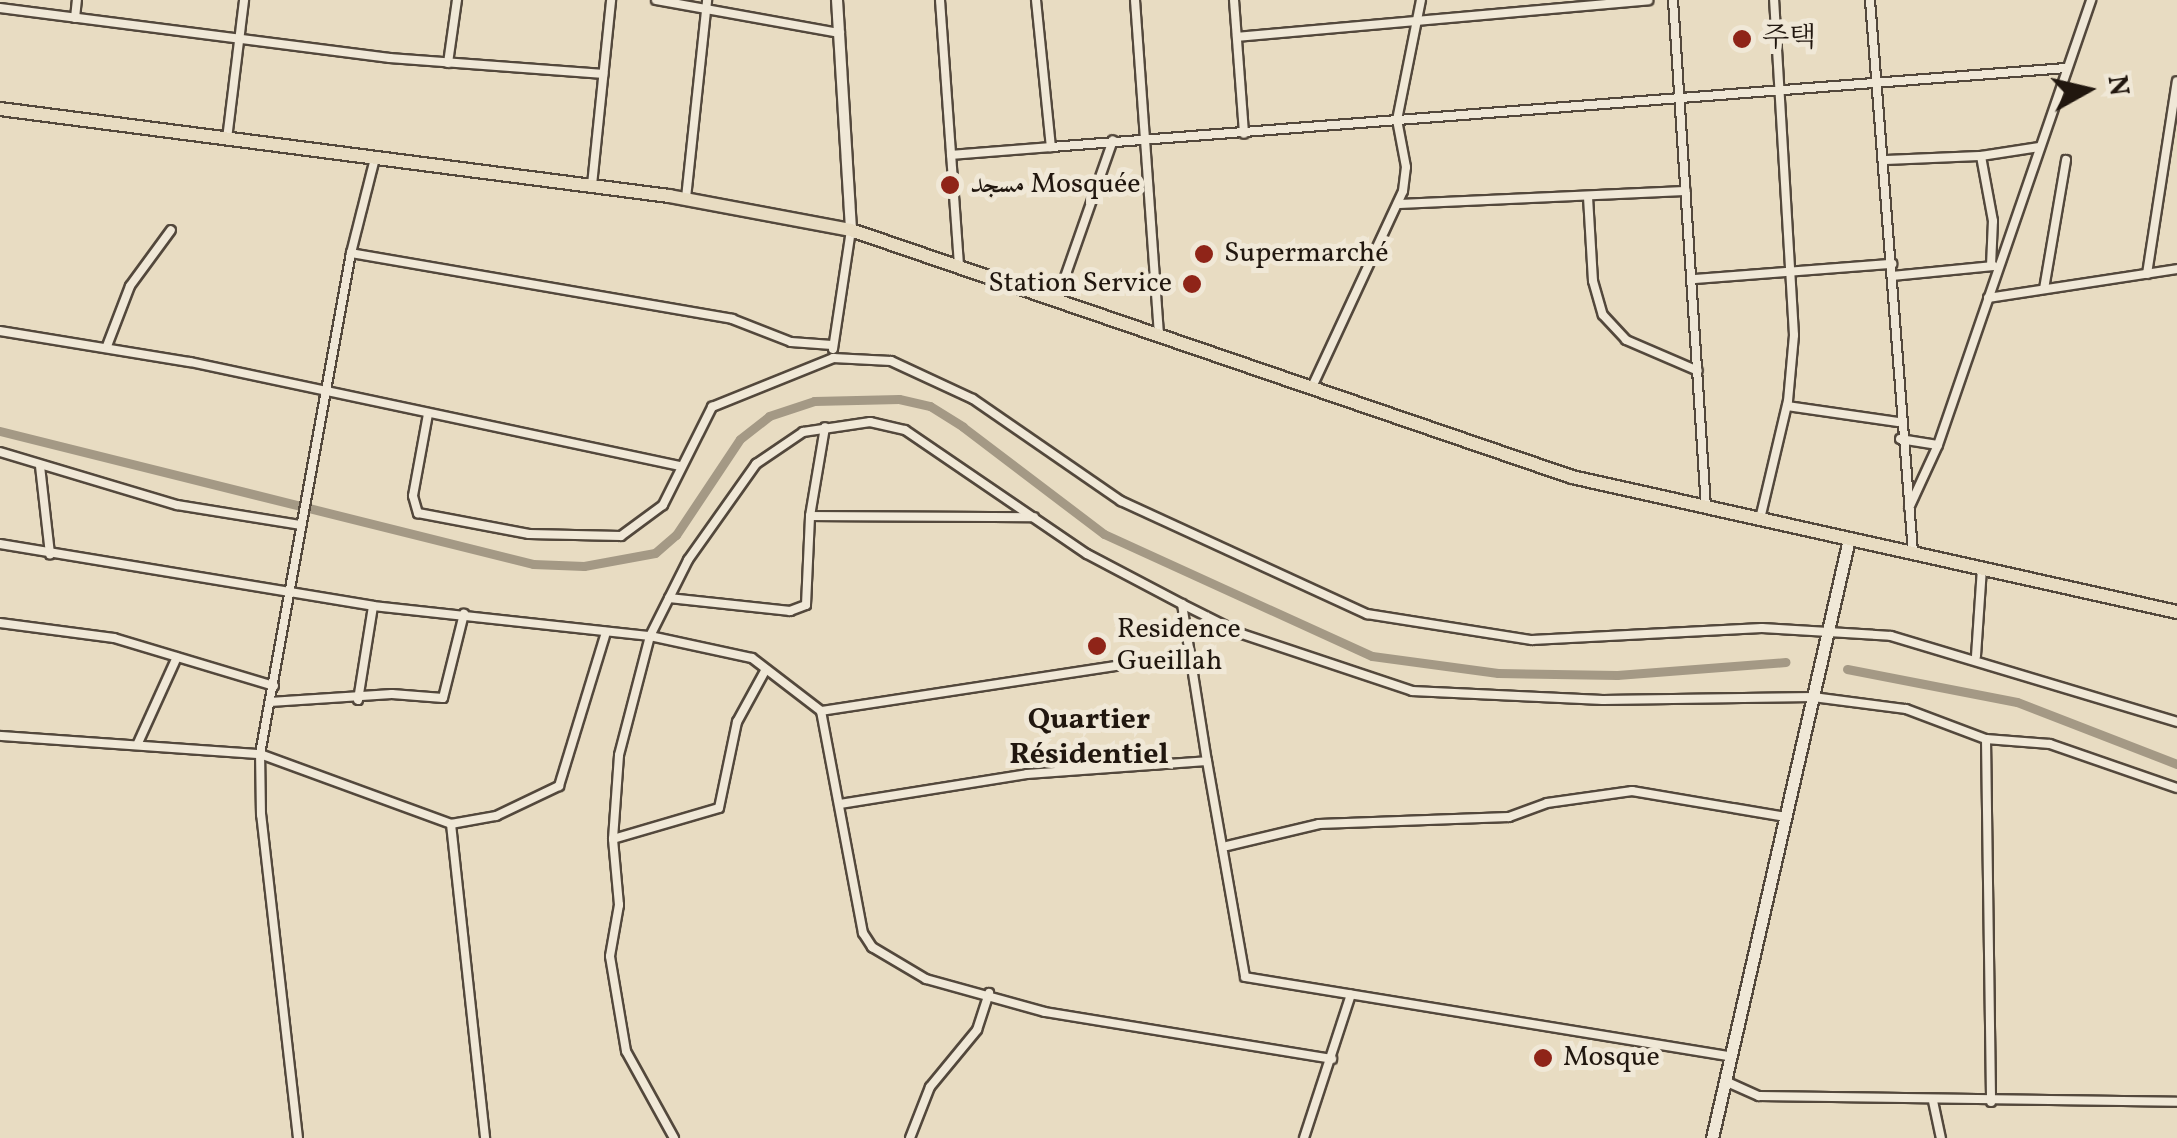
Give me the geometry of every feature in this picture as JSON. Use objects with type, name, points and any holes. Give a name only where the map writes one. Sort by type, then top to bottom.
[{"type":"highway","points":[[0,110],[686,198],[851,230],[959,263],[1572,477],[2177,612]]},
{"type":"main road","points":[[1712,1138],[1849,539]]},
{"type":"street","points":[[75,18],[78,0]]},
{"type":"street","points":[[227,140],[244,0]]},
{"type":"street","points":[[448,63],[457,0]]},
{"type":"street","points":[[592,185],[611,0]]},
{"type":"street","points":[[656,0],[706,3],[840,33]]},
{"type":"street","points":[[833,358],[851,230],[837,0]]},
{"type":"street","points":[[940,0],[959,263]]},
{"type":"street","points":[[1036,0],[1051,147]]},
{"type":"street","points":[[1135,0],[1159,332]]},
{"type":"street","points":[[1234,0],[1244,134]]},
{"type":"street","points":[[1312,386],[1398,204],[1406,178],[1397,120],[1421,0]]},
{"type":"street","points":[[1237,37],[1648,0]]},
{"type":"street","points":[[1673,0],[1696,279],[1706,508]]},
{"type":"street","points":[[1760,519],[1787,406],[1794,272],[1774,0]]},
{"type":"street","points":[[1870,0],[1892,264],[1898,422],[1913,552]]},
{"type":"street","points":[[1908,509],[1938,445],[1988,298],[1995,266],[2091,0]]},
{"type":"street","points":[[686,198],[706,3]]},
{"type":"street","points":[[0,8],[238,40],[448,63],[602,74]]},
{"type":"street","points":[[951,155],[1113,140],[1244,134],[1878,78],[2066,68]]},
{"type":"street","points":[[2147,274],[2177,81]]},
{"type":"street","points":[[1058,297],[1113,140]]},
{"type":"street","points":[[1884,160],[1982,156],[2039,147]]},
{"type":"street","points":[[1982,156],[1993,220],[1995,266]]},
{"type":"street","points":[[298,1138],[260,814],[260,754],[350,252],[375,158]]},
{"type":"street","points":[[2044,289],[2066,160]]},
{"type":"street","points":[[1398,204],[1686,191]]},
{"type":"street","points":[[1588,197],[1593,280],[1603,315],[1626,340],[1698,371]]},
{"type":"street","points":[[107,346],[130,286],[171,230]]},
{"type":"street","points":[[350,252],[732,319],[791,342],[832,345]]},
{"type":"street","points":[[1696,279],[1892,264]]},
{"type":"street","points":[[1892,276],[1995,266]]},
{"type":"street","points":[[1988,298],[2177,269]]},
{"type":"street","points":[[0,331],[107,346],[680,466]]},
{"type":"street","points":[[428,414],[412,507],[448,522],[528,534],[620,536],[664,505],[707,411],[833,358],[907,364],[973,398],[1121,501],[1367,614],[1532,640],[1828,630],[1976,656],[2177,722]]},
{"type":"street","points":[[1787,406],[1898,422]]},
{"type":"street","points":[[674,1138],[621,1036],[620,992],[610,956],[619,895],[613,840],[616,771],[650,636],[669,598],[756,464],[786,438],[826,427],[870,422],[905,430],[1034,517],[1182,604],[1242,634],[1412,691],[1602,700],[1813,697],[1906,709],[1986,740],[2050,744],[2177,788]]},
{"type":"street","points":[[669,598],[799,611],[811,592],[810,516],[826,427]]},
{"type":"street","points":[[1900,439],[1938,445]]},
{"type":"street","points":[[0,452],[178,506],[301,525]]},
{"type":"street","points":[[40,466],[50,554]]},
{"type":"street","points":[[810,516],[1034,517]]},
{"type":"street","points":[[0,544],[373,606],[650,636],[752,658],[822,711],[863,934],[872,947],[926,979],[990,993],[1045,1012],[1332,1059]]},
{"type":"street","points":[[1976,656],[1982,570]]},
{"type":"street","points":[[1182,604],[1187,656],[1226,846],[1241,973],[1731,1057]]},
{"type":"street","points":[[358,700],[373,606]]},
{"type":"street","points":[[270,702],[358,700],[392,694],[443,698],[464,614]]},
{"type":"street","points":[[0,624],[114,638],[274,686]]},
{"type":"street","points":[[0,736],[260,754],[451,824],[496,816],[559,786],[606,632]]},
{"type":"street","points":[[822,711],[1187,656]]},
{"type":"street","points":[[138,743],[177,657]]},
{"type":"street","points":[[613,840],[719,808],[737,722],[766,669]]},
{"type":"street","points":[[1986,740],[1990,1102]]},
{"type":"street","points":[[840,804],[1027,774],[1207,761]]},
{"type":"street","points":[[1226,846],[1319,824],[1509,817],[1547,803],[1632,791],[1786,817]]},
{"type":"street","points":[[451,824],[485,1138]]},
{"type":"street","points":[[910,1138],[930,1087],[977,1030],[990,993]]},
{"type":"street","points":[[1304,1138],[1351,994]]},
{"type":"street","points":[[1726,1081],[1758,1096],[1933,1102],[2177,1102]]},
{"type":"street","points":[[1933,1102],[1941,1138]]},
{"type":"waterway","points":[[0,431],[533,564],[584,566],[655,553],[676,535],[740,439],[769,416],[814,401],[899,399],[930,406],[963,427],[1104,534],[1372,656],[1498,673],[1617,675],[1785,662]]},
{"type":"waterway","points":[[1847,669],[2017,702],[2177,764]]},
{"type":"place","name":"주택","points":[[1742,39]]},
{"type":"place","name":"مسجد Mosquée","points":[[950,185]]},
{"type":"place","name":"Supermarché","points":[[1204,254]]},
{"type":"place","name":"Station Service","points":[[1192,284]]},
{"type":"place","name":"Residence Gueillah","points":[[1097,646]]},
{"type":"place","name":"Mosque","points":[[1543,1058]]},
{"type":"district","name":"Quartier Résidentiel","points":[[1089,737]]}]
